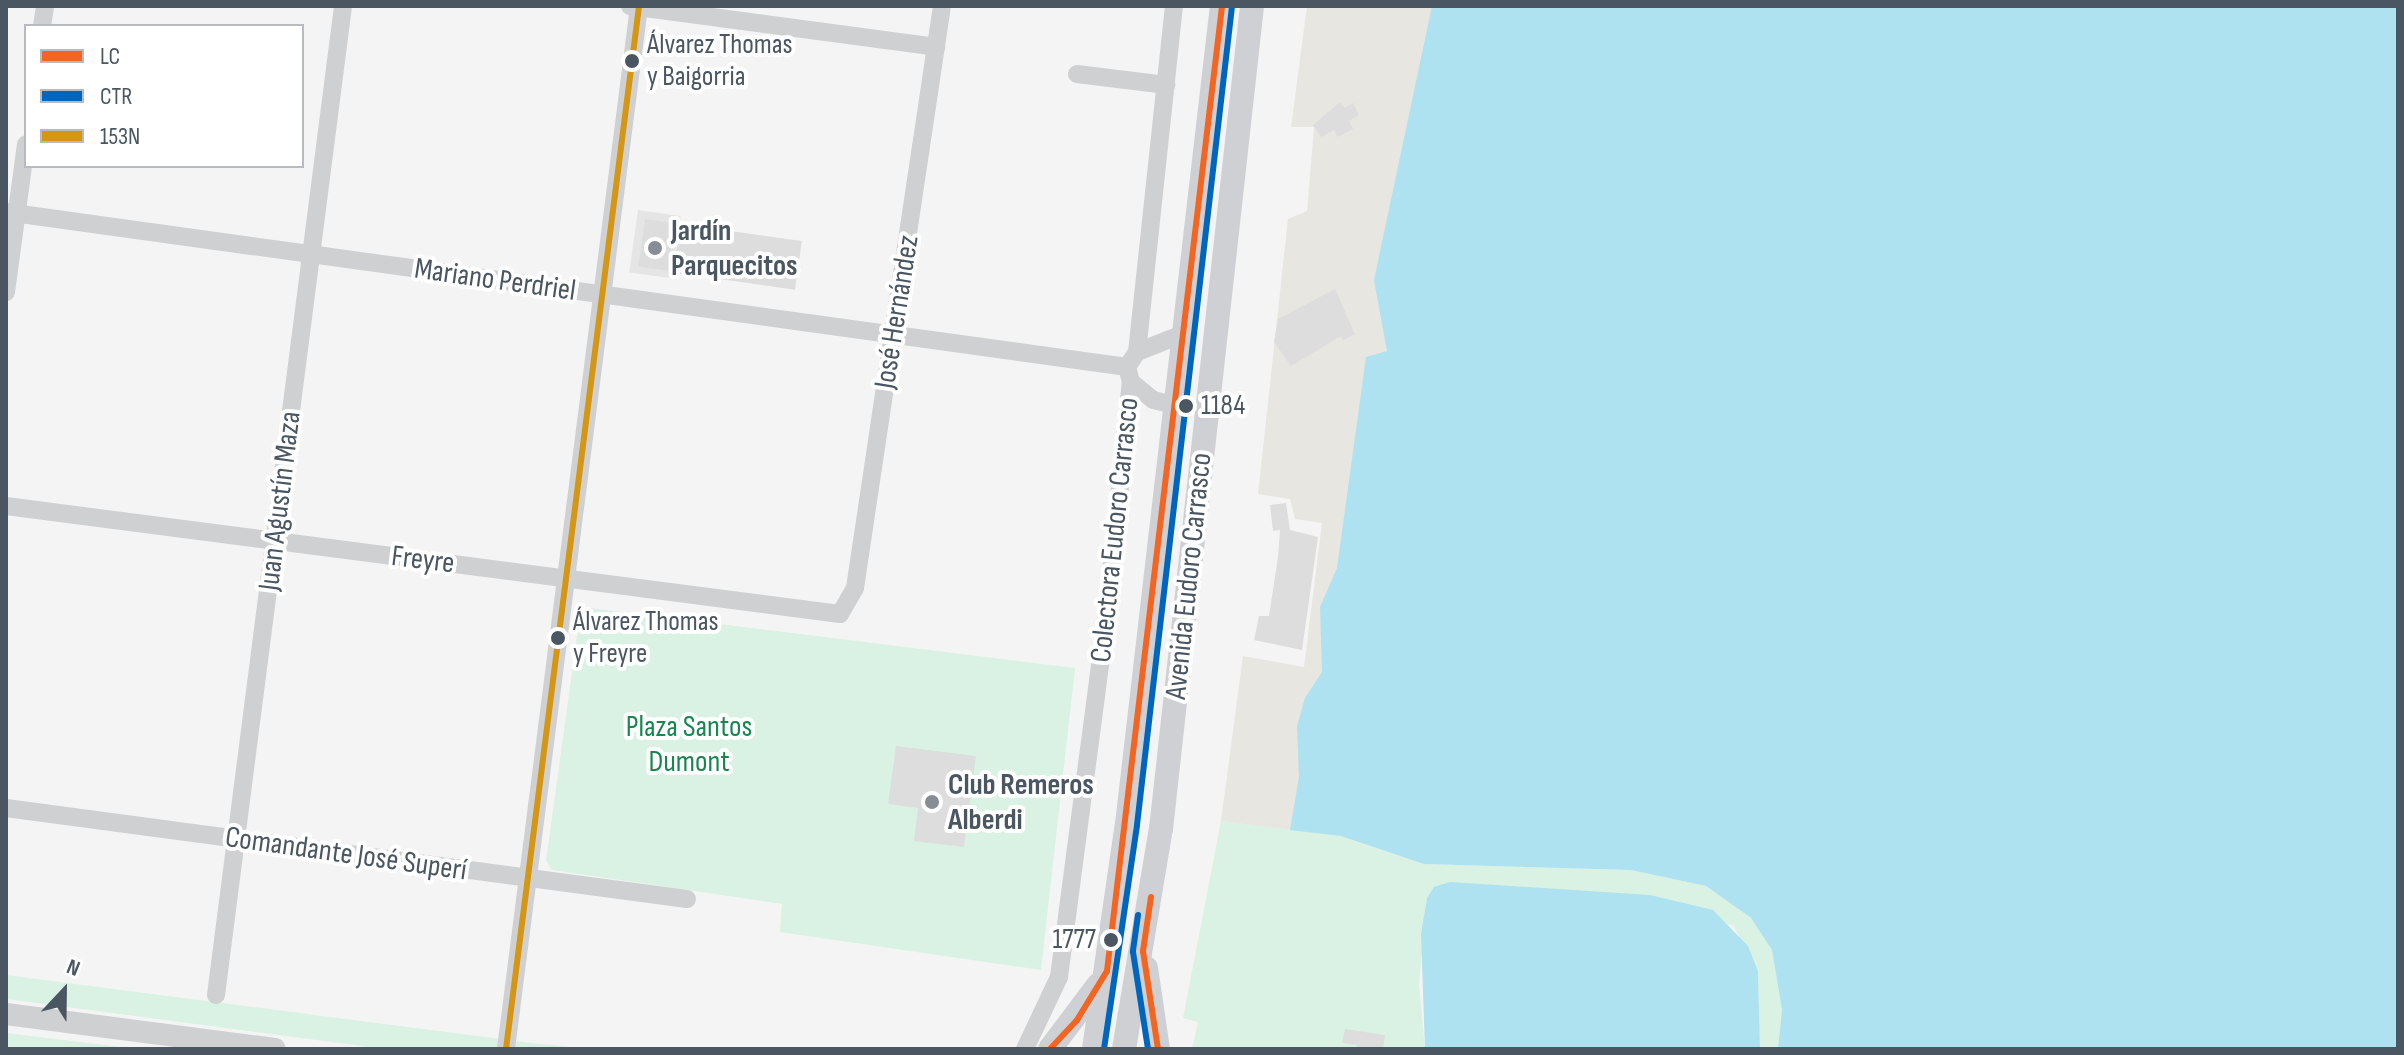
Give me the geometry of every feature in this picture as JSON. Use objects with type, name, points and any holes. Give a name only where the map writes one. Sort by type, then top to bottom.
[{"type":"main road","name":"Avenida Eudoro Carrasco","points":[[1094,1049],[1107,971],[1222,6]]},
{"type":"main road","name":"Avenida Eudoro Carrasco","points":[[1124,1049],[1143,951],[1252,6]]},
{"type":"main road","points":[[1143,951],[1158,1049]]},
{"type":"main road","points":[[1050,1049],[1077,1020],[1107,971]]},
{"type":"street","name":"Juan Agustín Maza","points":[[216,995],[343,6]]},
{"type":"street","points":[[507,1044],[636,6],[936,47]]},
{"type":"street","name":"José Hernández","points":[[840,614],[855,588],[942,6]]},
{"type":"street","name":"Colectora Eudoro Carrasco","points":[[1025,1049],[1059,977],[1174,6]]},
{"type":"street","points":[[1077,74],[1166,85]]},
{"type":"street","points":[[6,292],[11,213],[24,153]]},
{"type":"street","name":"Mariano Perdriel","points":[[11,213],[1132,367],[1183,334]]},
{"type":"street","name":"Mariano Perdriel","points":[[1132,367],[1153,400],[1174,405]]},
{"type":"street","name":"Freyre","points":[[6,506],[840,614]]},
{"type":"street","name":"Comandante José Superí","points":[[6,808],[687,899]]},
{"type":"street","points":[[6,1014],[275,1049]]},
{"type":"shaded area","name":"Jardín Parquecitos","points":[[638,210],[681,216],[672,278],[629,272]]},
{"type":"green space","name":"Plaza Santos Dumont","points":[[581,607],[1075,668],[1041,970],[780,932],[782,904],[552,870],[546,861]]},
{"type":"green space","points":[[1221,821],[1341,836],[1424,864],[1631,870],[1706,886],[1751,918],[1772,949],[1782,1010],[1778,1049],[1760,1049],[1758,971],[1733,925],[1427,898],[1419,985],[1425,1049],[1192,1049],[1198,1022],[1183,1018]]},
{"type":"green space","points":[[6,975],[592,1049],[385,1049],[6,999]]},
{"type":"green space","points":[[6,1033],[137,1049],[18,1049],[6,1047]]},
{"type":"sand","points":[[1307,6],[1523,6],[1424,864],[1341,836],[1221,821],[1243,656],[1304,667],[1322,523],[1295,519],[1290,499],[1258,494],[1288,219],[1307,211],[1314,127],[1291,127]]},
{"type":"water","points":[[1432,6],[2398,6],[2398,1049],[1778,1049],[1782,1010],[1772,950],[1751,918],[1706,886],[1631,870],[1424,864],[1341,836],[1290,830],[1299,777],[1297,726],[1305,698],[1322,672],[1320,607],[1337,568],[1366,357],[1387,351],[1374,280]]},
{"type":"water","points":[[1450,882],[1650,895],[1713,910],[1748,946],[1758,971],[1760,1049],[1425,1049],[1421,934],[1427,898],[1434,887]]},
{"type":"building","points":[[1340,102],[1344,108],[1353,103],[1359,115],[1349,121],[1353,129],[1338,137],[1334,130],[1321,137],[1313,125]]},
{"type":"building","points":[[645,219],[675,223],[668,271],[638,267]]},
{"type":"building","points":[[680,224],[802,241],[795,290],[673,273]]},
{"type":"building","points":[[1335,289],[1355,334],[1343,340],[1341,336],[1291,366],[1274,342],[1278,319]]},
{"type":"building","points":[[1286,503],[1290,530],[1318,537],[1302,650],[1254,640],[1259,616],[1269,616],[1278,557],[1280,530],[1273,531],[1270,505]]},
{"type":"building","name":"Club Remeros Alberdi","points":[[896,746],[976,756],[964,847],[914,841],[918,808],[888,804]]},
{"type":"building","points":[[1345,1029],[1385,1035],[1383,1049],[1356,1049],[1357,1045],[1342,1043]]},
{"type":"transit line","name":"153N","points":[[506,1049],[639,6]]},
{"type":"transit line","name":"LC","points":[[1050,1049],[1077,1020],[1107,971],[1222,6]]},
{"type":"transit line","name":"CTR","points":[[1104,1049],[1137,825],[1232,7]]},
{"type":"transit line","name":"LC","points":[[1151,897],[1143,951],[1158,1049]]},
{"type":"transit line","name":"CTR","points":[[1138,915],[1133,952],[1148,1049]]},
{"type":"place","name":"Álvarez Thomas y Baigorria","points":[[632,61]]},
{"type":"place","name":"Jardín Parquecitos","points":[[655,248]]},
{"type":"place","name":"1184","points":[[1186,406]]},
{"type":"place","name":"Álvarez Thomas y Freyre","points":[[558,638]]},
{"type":"place","name":"Club Remeros Alberdi","points":[[932,802]]},
{"type":"place","name":"1777","points":[[1111,940]]}]
